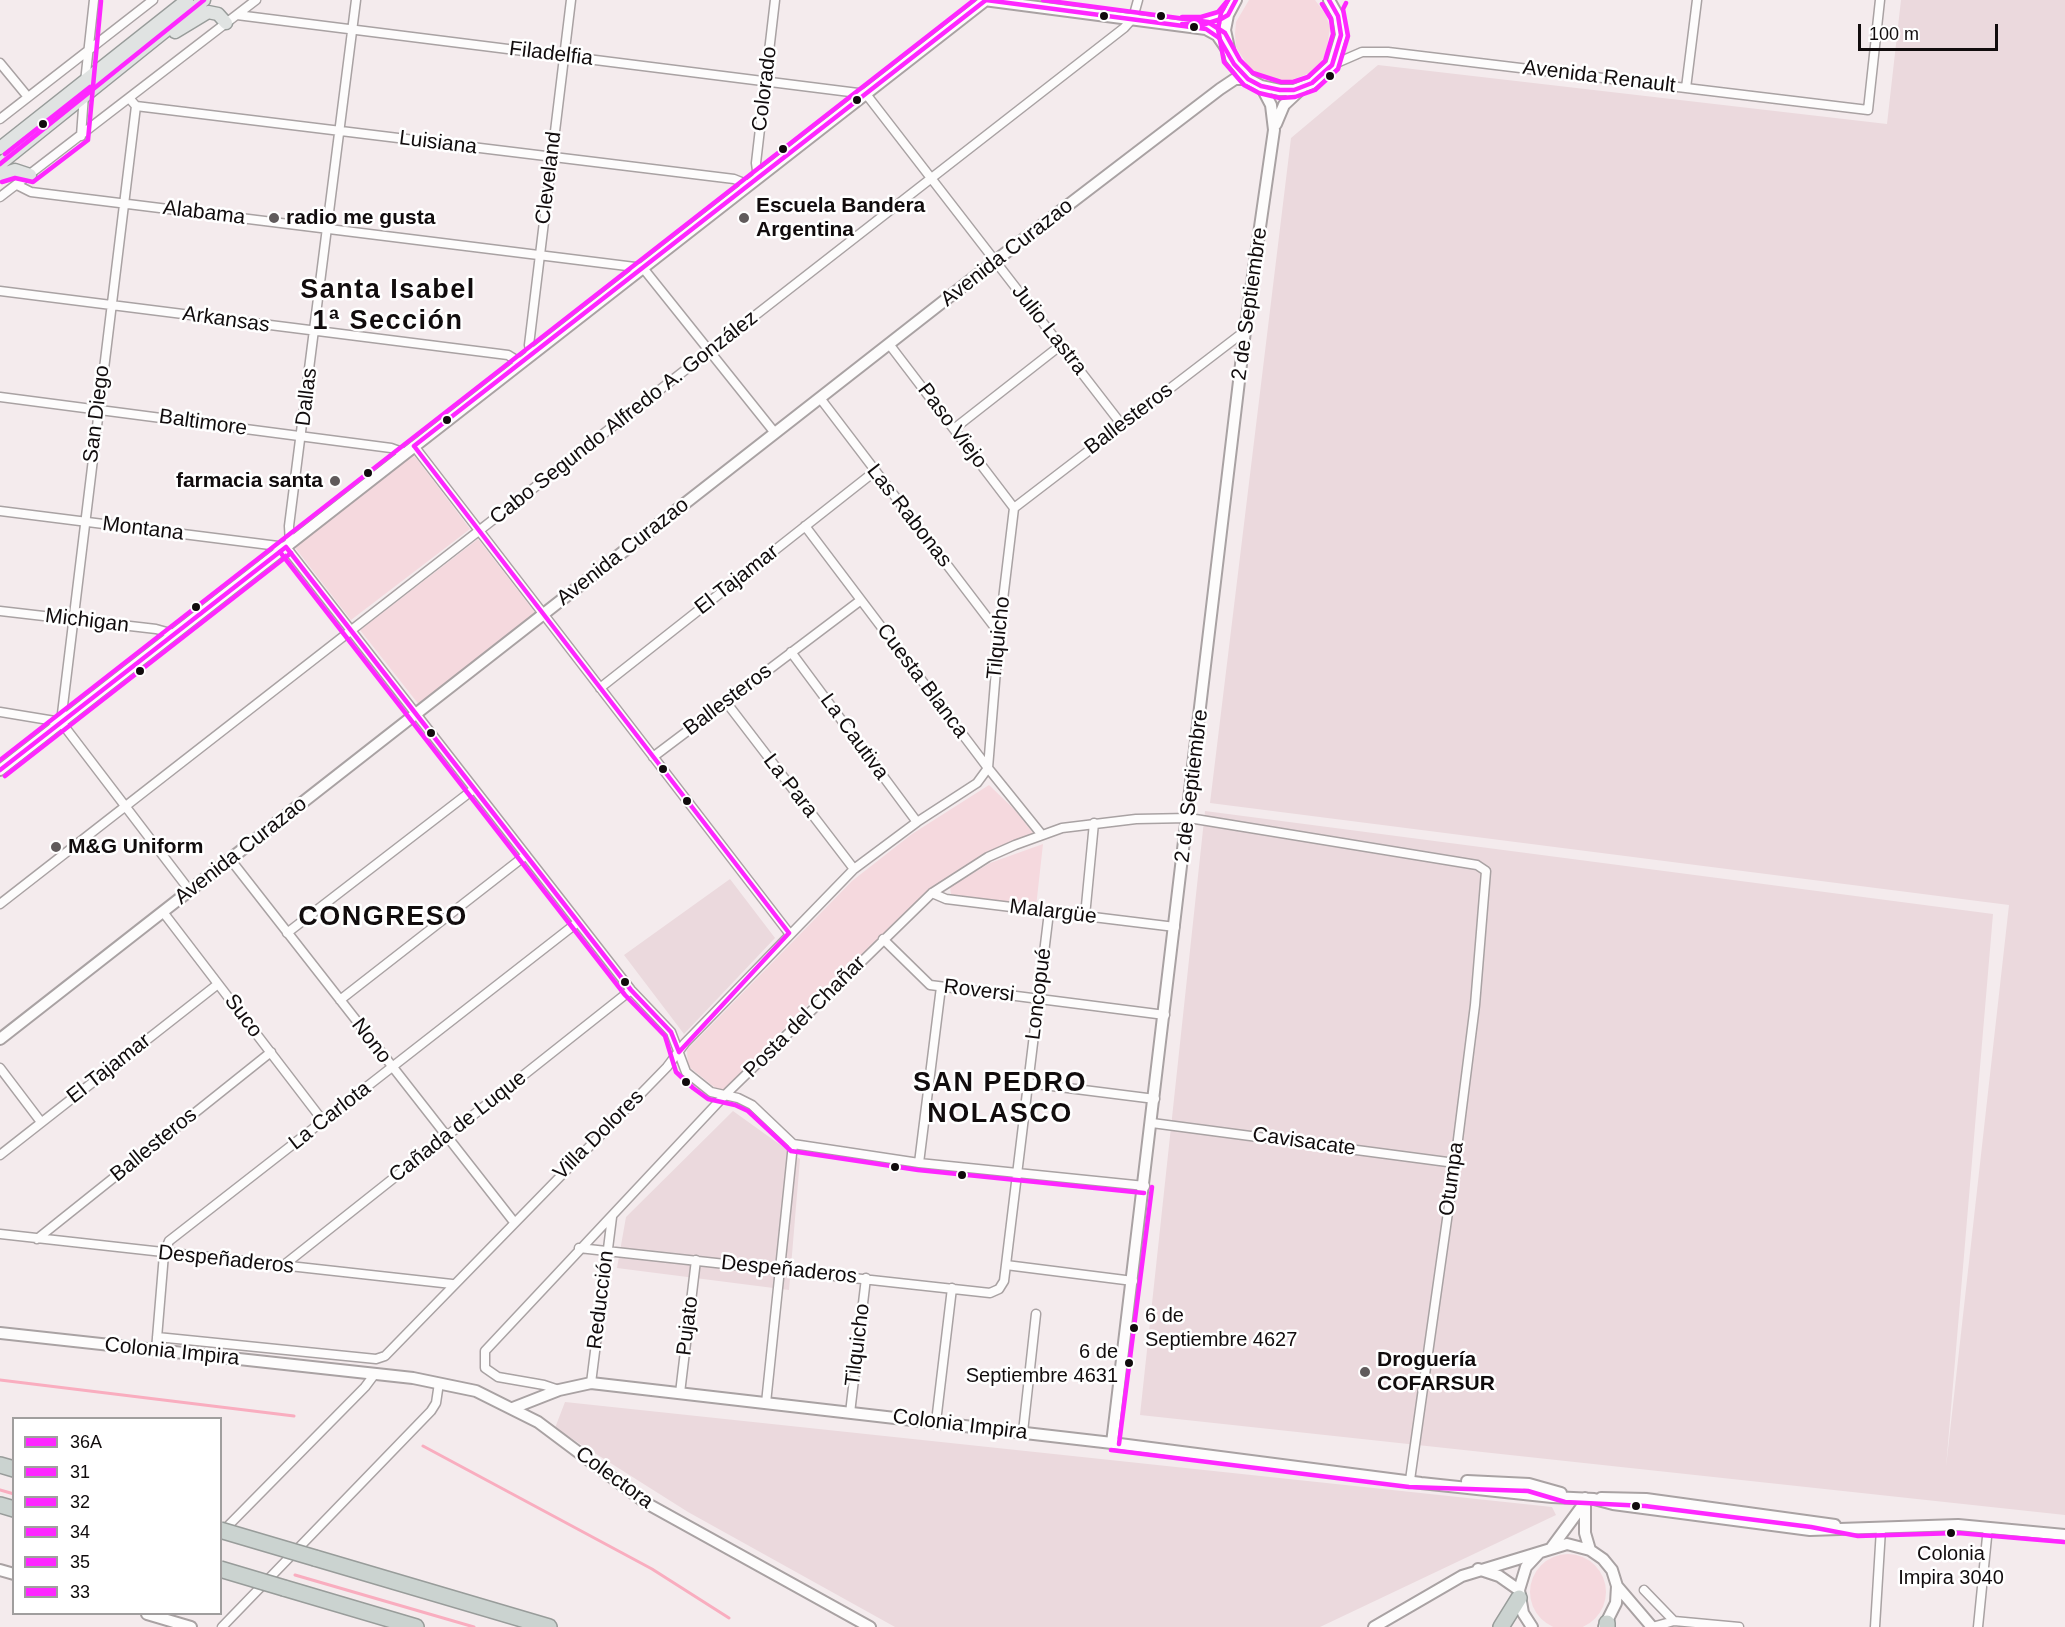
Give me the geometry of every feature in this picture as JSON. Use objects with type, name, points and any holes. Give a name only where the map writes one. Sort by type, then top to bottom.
[{"type":"highway","points":[[222,1533],[549,1627]]},
{"type":"highway","points":[[222,1570],[416,1627]]},
{"type":"highway","points":[[1501,1627],[1519,1594]]},
{"type":"main road","points":[[0,148],[186,0]]},
{"type":"main road","points":[[0,164],[204,0]]},
{"type":"main road","points":[[150,43],[162,40],[208,12],[218,14],[226,23]]},
{"type":"main road","points":[[0,175],[15,170],[30,175]]},
{"type":"street","points":[[81,136],[94,0]]},
{"type":"street","points":[[0,119],[153,0]]},
{"type":"street","points":[[0,197],[256,0]]},
{"type":"street","name":"Dallas","points":[[288,545],[356,0]]},
{"type":"street","name":"Cleveland","points":[[531,355],[529,345],[571,0]]},
{"type":"street","name":"Colorado","points":[[754,182],[775,0]]},
{"type":"street","points":[[0,770],[985,0],[1189,25],[1212,31],[1228,51],[1234,64],[1248,79],[1261,86],[1280,90],[1294,90],[1306,85]]},
{"type":"street","points":[[1133,18],[1138,0]]},
{"type":"street","points":[[1228,51],[1225,30],[1228,15],[1236,0]]},
{"type":"street","points":[[1686,88],[1697,0]]},
{"type":"street","name":"Avenida Renault","points":[[1332,65],[1362,52],[1388,52],[1868,110],[1880,0]]},
{"type":"street","points":[[1332,65],[1341,35],[1335,3]]},
{"type":"street","name":"Filadelfia","points":[[237,15],[866,94]]},
{"type":"street","points":[[1189,25],[1212,22],[1228,15]]},
{"type":"street","name":"Cabo Segundo Alfredo A. González","points":[[0,904],[1124,28],[1133,18]]},
{"type":"street","points":[[0,63],[28,97]]},
{"type":"street","name":"Avenida Curazao","points":[[1220,89],[1229,78],[1234,64]]},
{"type":"street","name":"2 de Septiembre","points":[[1112,1443],[1145,1186],[1245,331],[1274,130],[1284,105],[1332,65]]},
{"type":"street","name":"Avenida Curazao","points":[[0,1039],[995,261],[1220,89],[1235,79],[1248,79]]},
{"type":"street","name":"2 de Septiembre","points":[[1261,86],[1271,105],[1274,130]]},
{"type":"street","name":"Julio Lastra","points":[[866,94],[1122,425]]},
{"type":"street","points":[[129,98],[136,106]]},
{"type":"street","name":"Luisiana","points":[[136,106],[754,182]]},
{"type":"street","name":"San Diego","points":[[61,722],[136,106]]},
{"type":"street","name":"Alabama","points":[[17,185],[31,192],[643,268]]},
{"type":"street","points":[[643,268],[711,350],[775,434]]},
{"type":"street","name":"Arkansas","points":[[0,291],[507,355],[521,363]]},
{"type":"street","name":"Ballesteros","points":[[1014,508],[1245,331]]},
{"type":"street","name":"Paso Viejo","points":[[889,344],[1014,508]]},
{"type":"street","points":[[955,428],[1061,345]]},
{"type":"street","name":"Baltimore","points":[[0,397],[410,450]]},
{"type":"street","name":"Las Rabonas","points":[[820,398],[874,472],[999,633]]},
{"type":"street","points":[[410,450],[479,531],[789,933]]},
{"type":"street","name":"El Tajamar","points":[[600,688],[874,472]]},
{"type":"street","name":"Tilquicho","points":[[988,768],[999,633],[1014,508]]},
{"type":"street","name":"Montana","points":[[0,511],[288,545]]},
{"type":"street","name":"Cuesta Blanca","points":[[806,526],[988,768],[1042,835]]},
{"type":"street","points":[[288,545],[631,990],[671,1032],[686,1072],[711,1092],[752,1105],[793,1144],[919,1163],[1145,1186]]},
{"type":"street","name":"Ballesteros","points":[[652,757],[861,600]]},
{"type":"street","name":"Michigan","points":[[0,611],[174,634]]},
{"type":"street","name":"La Cautiva","points":[[792,652],[917,822]]},
{"type":"street","name":"La Para","points":[[726,702],[854,869]]},
{"type":"street","points":[[0,712],[61,722],[190,891]]},
{"type":"street","name":"Villa Dolores","points":[[157,1337],[376,1359],[384,1356],[679,1052],[789,933],[854,869],[917,822],[977,783],[988,768]]},
{"type":"street","points":[[287,933],[474,789]]},
{"type":"street","name":"Posta del Chañar","points":[[559,1390],[498,1377],[485,1368],[484,1351],[725,1095],[883,939],[932,893],[988,858],[1042,835],[1094,823],[1189,818],[1477,865],[1486,872],[1487,877]]},
{"type":"street","points":[[1086,916],[1094,823]]},
{"type":"street","points":[[339,1000],[526,855]]},
{"type":"street","name":"Nono","points":[[230,860],[514,1222]]},
{"type":"street","name":"Otumpa","points":[[1410,1480],[1455,1163],[1487,877]]},
{"type":"street","name":"Malargüe","points":[[932,893],[946,899],[1175,927]]},
{"type":"street","name":"Suco","points":[[163,912],[323,1121]]},
{"type":"street","name":"Loncopué","points":[[999,1290],[1004,1281],[1049,912]]},
{"type":"street","name":"La Carlota","points":[[164,1254],[169,1241],[578,922]]},
{"type":"street","name":"Roversi","points":[[883,939],[930,985],[1165,1015]]},
{"type":"street","name":"El Tajamar","points":[[0,1155],[218,984]]},
{"type":"street","points":[[919,1163],[941,987]]},
{"type":"street","name":"Cañada de Luque","points":[[284,1265],[631,990]]},
{"type":"street","name":"Ballesteros","points":[[37,1239],[270,1052]]},
{"type":"street","points":[[0,1068],[41,1122]]},
{"type":"street","points":[[1028,1083],[1155,1099]]},
{"type":"street","name":"Cavisacate","points":[[1152,1123],[1455,1163]]},
{"type":"street","points":[[766,1403],[793,1144]]},
{"type":"street","name":"Reducción","points":[[591,1383],[612,1217]]},
{"type":"street","name":"Despeñaderos","points":[[0,1234],[164,1254],[452,1284]]},
{"type":"street","name":"Despeñaderos","points":[[579,1248],[990,1293],[999,1290]]},
{"type":"street","points":[[156,1350],[164,1254]]},
{"type":"street","name":"Pujato","points":[[680,1393],[696,1260]]},
{"type":"street","points":[[1006,1264],[1133,1281]]},
{"type":"street","name":"Tilquicho","points":[[850,1413],[866,1278]]},
{"type":"street","points":[[936,1422],[952,1288]]},
{"type":"street","points":[[1023,1432],[1036,1314]]},
{"type":"street","name":"Colonia Impira","points":[[0,1333],[344,1372]]},
{"type":"street","name":"Colectora","points":[[344,1372],[440,1383],[476,1391],[513,1408],[538,1422],[646,1503],[870,1627]]},
{"type":"street","points":[[222,1530],[365,1387],[374,1375]]},
{"type":"street","points":[[222,1627],[431,1411],[436,1403],[440,1383]]},
{"type":"street","name":"Colonia Impira","points":[[513,1408],[559,1390],[591,1383],[1023,1432],[1552,1497],[1566,1496],[1587,1500],[1614,1496],[1646,1499],[1812,1520],[1859,1529],[1958,1525],[2065,1535]]},
{"type":"street","points":[[1532,1627],[1523,1613],[1519,1594],[1526,1567],[1548,1548],[1587,1500]]},
{"type":"street","points":[[1587,1500],[1585,1533],[1590,1550]]},
{"type":"street","points":[[1978,1627],[1988,1527]]},
{"type":"street","points":[[1875,1627],[1881,1529]]},
{"type":"street","points":[[1374,1627],[1437,1588],[1478,1569],[1568,1544],[1590,1550],[1607,1564],[1617,1586],[1652,1627],[1674,1621],[1739,1627]]},
{"type":"street","points":[[1478,1569],[1499,1576],[1519,1594]]},
{"type":"street","points":[[1606,1626],[1616,1603],[1617,1586]]},
{"type":"street","points":[[1644,1590],[1674,1621]]},
{"type":"street","points":[[150,1615],[191,1627]]},
{"type":"shaded area","points":[[1249,0],[1315,0],[1326,15],[1330,28],[1326,53],[1320,64],[1310,73],[1286,82],[1261,77],[1250,69],[1236,47],[1235,34],[1236,22]]},
{"type":"shaded area","points":[[1901,0],[2065,0],[2065,1515],[1140,1415],[1205,811],[1993,914],[1946,1467],[2009,905],[1210,803],[1291,138],[1378,65],[1887,124]]},
{"type":"shaded area","points":[[413,454],[470,529],[351,620],[293,545]]},
{"type":"shaded area","points":[[478,539],[537,615],[420,706],[360,630]]},
{"type":"shaded area","points":[[989,785],[1015,810],[1033,833],[985,854],[927,894],[797,1015],[723,1094],[688,1066],[687,1050],[852,881],[912,834]]},
{"type":"shaded area","points":[[1043,844],[1036,907],[951,895],[950,887],[990,863]]},
{"type":"shaded area","points":[[730,879],[775,938],[684,1034],[624,955]]},
{"type":"shaded area","points":[[733,1111],[800,1159],[789,1290],[617,1268],[626,1217]]},
{"type":"shaded area","points":[[565,1402],[1552,1507],[1556,1515],[1320,1627],[895,1627],[688,1512],[555,1428]]},
{"type":"shaded area","points":[[1560,1554],[1583,1556],[1600,1571],[1606,1584],[1604,1607],[1595,1619],[1583,1628],[1553,1628],[1536,1613],[1530,1600],[1532,1577],[1547,1560]]},
{"type":"waterway","points":[[0,1380],[294,1416]]},
{"type":"waterway","points":[[423,1446],[652,1569],[729,1618]]},
{"type":"waterway","points":[[0,1490],[12,1493]]},
{"type":"waterway","points":[[295,1575],[474,1627]]},
{"type":"transit line","name":"34","points":[[0,164],[204,0]]},
{"type":"transit line","name":"32","points":[[0,760],[974,0]]},
{"type":"transit line","name":"36A","points":[[986,0],[1206,29],[1219,38],[1234,64],[1248,79],[1261,86],[1280,90],[1294,90],[1312,83],[1332,65],[1341,35],[1338,16],[1329,0]]},
{"type":"transit line","name":"36A","points":[[414,446],[986,0]]},
{"type":"transit line","name":"32","points":[[1043,0],[1208,22],[1225,33],[1240,60],[1253,73],[1281,82],[1293,82],[1308,77],[1325,61],[1333,34],[1331,19],[1322,4]]},
{"type":"transit line","name":"32","points":[[1182,17],[1201,17],[1218,12],[1228,0]]},
{"type":"transit line","name":"33","points":[[1228,0],[1221,13],[1218,29],[1224,62],[1244,85],[1259,93],[1280,98],[1295,97],[1315,90],[1338,69],[1348,36],[1343,9],[1346,3]]},
{"type":"transit line","name":"36A","points":[[1182,24],[1202,25],[1221,19],[1228,15],[1236,0]]},
{"type":"transit line","name":"35","points":[[2,182],[15,178],[33,182],[88,140],[101,1]]},
{"type":"transit line","name":"35","points":[[5,154],[90,87]]},
{"type":"transit line","name":"36A","points":[[414,446],[789,933]]},
{"type":"transit line","name":"36A","points":[[286,547],[631,990],[671,1032],[679,1052]]},
{"type":"transit line","name":"36A","points":[[0,770],[286,547]]},
{"type":"transit line","name":"31","points":[[280,552],[625,995],[665,1036],[676,1072],[693,1088],[708,1099],[735,1105],[748,1111],[791,1151],[918,1170],[1144,1193]]},
{"type":"transit line","name":"31","points":[[5,776],[291,553]]},
{"type":"transit line","name":"36A","points":[[679,1052],[789,933]]},
{"type":"transit line","name":"31","points":[[1119,1444],[1152,1187]]},
{"type":"transit line","name":"31","points":[[1111,1450],[1409,1487],[1528,1491],[1565,1502],[1645,1506],[1811,1527],[1858,1536],[1958,1533],[2064,1542]]},
{"type":"place","name":"radio me gusta","points":[[274,218]]},
{"type":"place","name":"Escuela Bandera Argentina","points":[[744,218]]},
{"type":"place","name":"farmacia santa","points":[[335,481]]},
{"type":"place","name":"M&G Uniform","points":[[56,847]]},
{"type":"place","name":"6 de Septiembre 4627","points":[[1134,1328]]},
{"type":"place","name":"6 de Septiembre 4631","points":[[1129,1363]]},
{"type":"place","name":"Droguería COFARSUR","points":[[1365,1372]]},
{"type":"place","name":"Colonia Impira 3040","points":[[1951,1533]]},
{"type":"district","name":"Santa Isabel 1ª Sección","points":[[388,306]]},
{"type":"district","name":"CONGRESO","points":[[383,918]]},
{"type":"district","name":"SAN PEDRO NOLASCO","points":[[1000,1100]]}]
